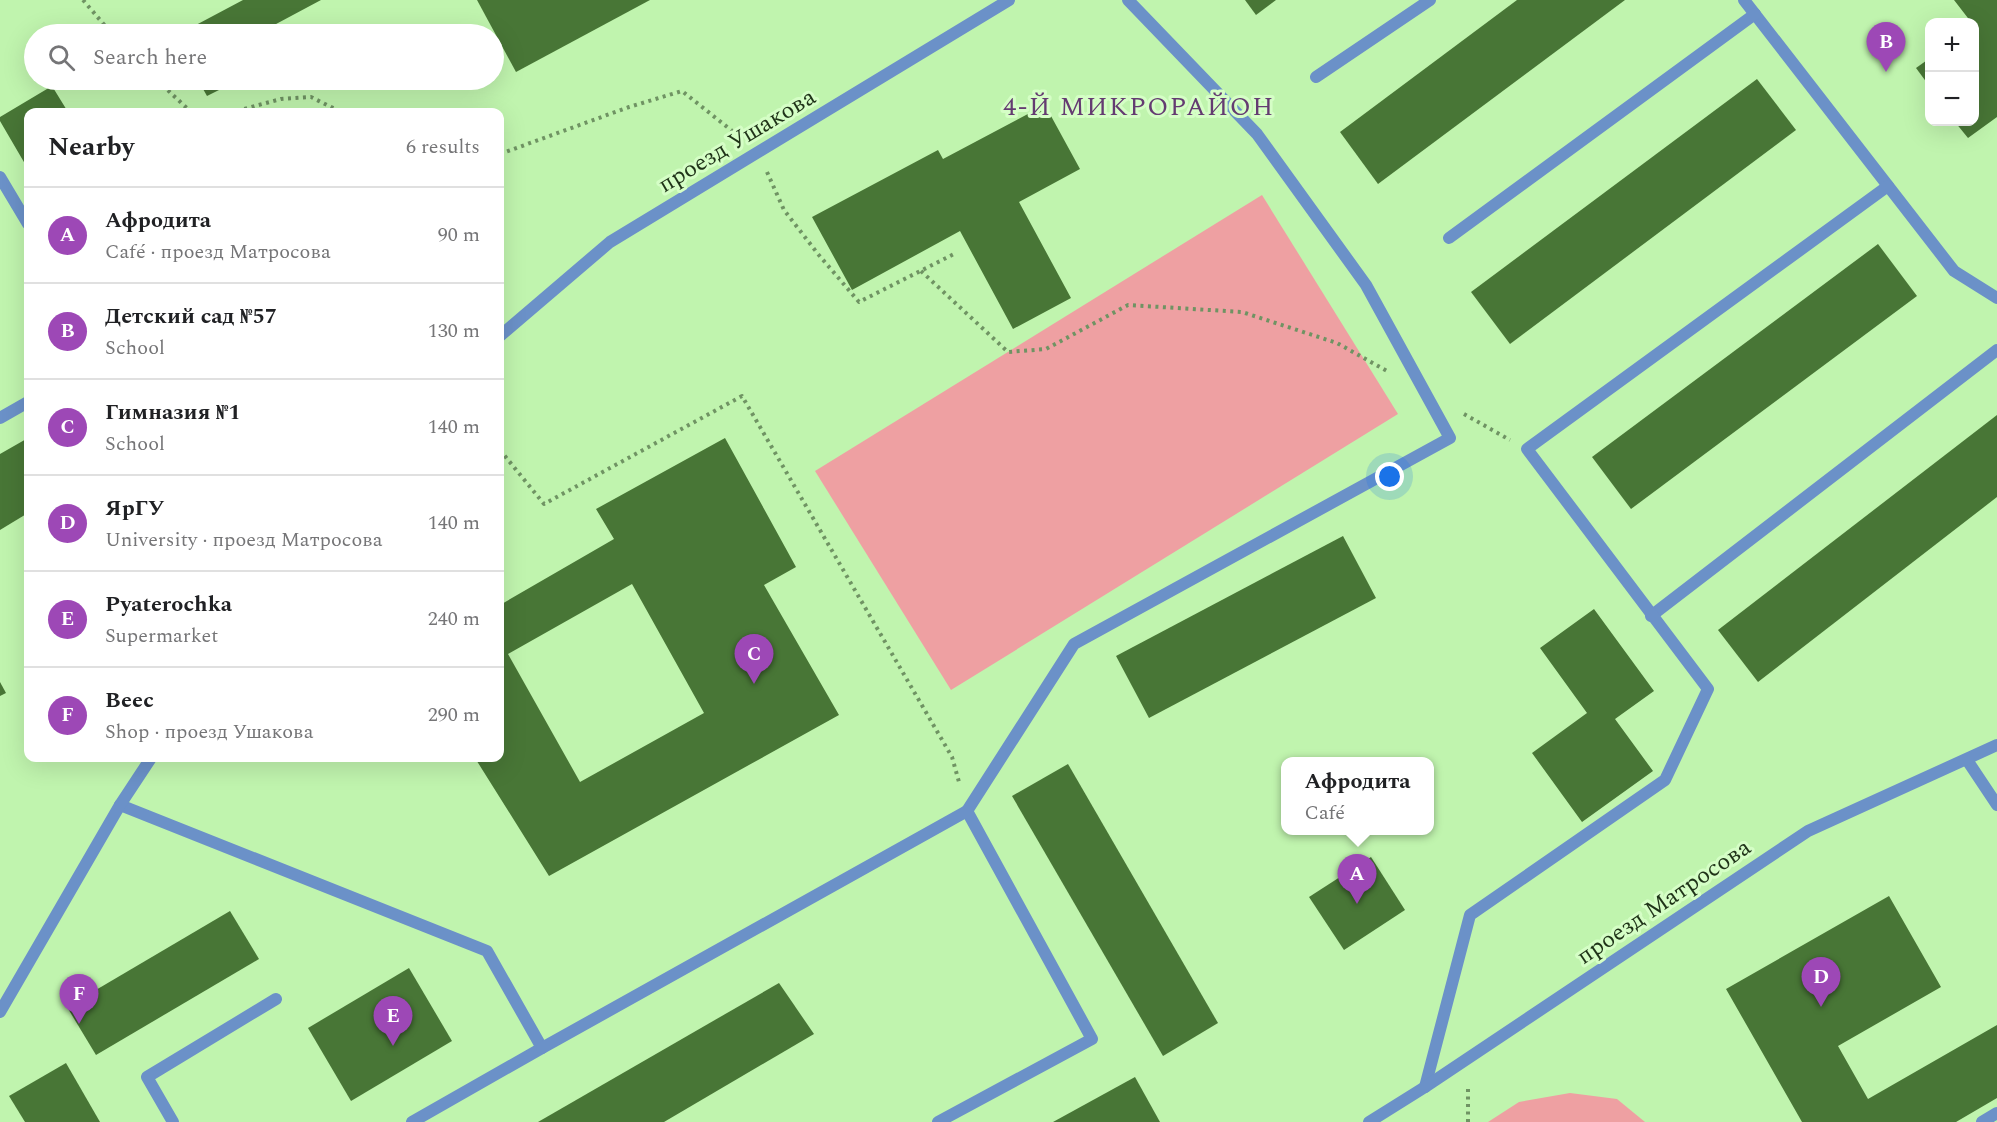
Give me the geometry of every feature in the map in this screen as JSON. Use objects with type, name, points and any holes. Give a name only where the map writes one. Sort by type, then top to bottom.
[{"type":"street","name":"проезд Ушакова","points":[[504,333],[610,242],[1010,0]]},
{"type":"street","points":[[412,1122],[967,811],[1074,644],[1450,438],[1366,285],[1257,134],[1128,0]]},
{"type":"street","points":[[1316,76],[1430,0]]},
{"type":"street","points":[[1744,0],[1954,271],[1997,298]]},
{"type":"street","points":[[1449,238],[1755,14]]},
{"type":"street","points":[[0,177],[24,217]]},
{"type":"street","points":[[1425,1087],[1470,915],[1665,780],[1708,689],[1527,449],[1888,186]]},
{"type":"street","points":[[1651,616],[1997,350]]},
{"type":"street","points":[[0,418],[24,404]]},
{"type":"street","name":"проезд Матросова","points":[[1369,1122],[1469,1058],[1808,831],[1997,745]]},
{"type":"street","points":[[1967,760],[1997,805]]},
{"type":"street","points":[[0,1012],[120,805],[148,762]]},
{"type":"street","points":[[120,805],[487,951],[542,1048]]},
{"type":"street","points":[[938,1122],[1092,1039],[967,811]]},
{"type":"street","points":[[173,1122],[147,1077],[276,999]]},
{"type":"street","points":[[1982,1122],[1997,1113]]},
{"type":"path","points":[[83,0],[103,24]]},
{"type":"path","points":[[168,90],[187,108]]},
{"type":"path","points":[[247,108],[281,99],[311,97],[333,108]]},
{"type":"path","points":[[921,271],[1008,352],[1046,349],[1128,305],[1242,312],[1337,343],[1527,449]]},
{"type":"path","points":[[504,455],[544,504],[742,396],[952,757],[967,811]]},
{"type":"path","points":[[1467,1122],[1469,1058]]},
{"type":"shaded area","points":[[1262,195],[1398,414],[951,690],[815,471]]},
{"type":"shaded area","points":[[1570,1093],[1617,1099],[1645,1122],[1488,1122],[1519,1102]]},
{"type":"building","points":[[243,0],[321,0],[276,24],[198,24]]},
{"type":"building","points":[[477,0],[650,0],[516,72],[504,50],[504,24],[490,24]]},
{"type":"building","points":[[1245,0],[1276,0],[1256,15]]},
{"type":"building","points":[[1517,0],[1625,0],[1378,184],[1340,132]]},
{"type":"building","points":[[1954,0],[1997,0],[1997,117],[1968,138],[1958,126],[1979,126],[1979,18],[1968,18]]},
{"type":"building","points":[[1925,62],[1925,80],[1916,68]]},
{"type":"building","points":[[1757,79],[1796,130],[1510,344],[1471,292]]},
{"type":"building","points":[[45,90],[54,90],[66,108],[24,108],[24,162],[0,121],[0,117]]},
{"type":"building","points":[[204,90],[219,90],[207,96]]},
{"type":"building","points":[[1045,105],[1080,169],[1019,202],[1071,298],[1013,329],[960,231],[852,290],[812,217],[938,150],[943,159]]},
{"type":"building","points":[[1878,244],[1917,296],[1631,509],[1592,457]]},
{"type":"building","points":[[1997,415],[1997,497],[1758,682],[1718,630]]},
{"type":"building","points":[[725,438],[796,567],[764,585],[839,715],[549,876],[478,762],[504,762],[504,603],[614,539],[596,509]],"holes":[[[632,584],[704,713],[580,782],[508,654]]]},
{"type":"building","points":[[24,440],[24,515],[0,530],[0,454]]},
{"type":"building","points":[[1343,536],[1376,598],[1149,718],[1116,656]]},
{"type":"building","points":[[1594,609],[1654,691],[1615,719],[1653,771],[1582,822],[1532,753],[1587,713],[1540,648]]},
{"type":"building","points":[[0,682],[6,693],[0,696]]},
{"type":"building","points":[[1068,764],[1218,1023],[1163,1056],[1012,796]]},
{"type":"building","points":[[1371,857],[1405,910],[1344,950],[1309,897]]},
{"type":"building","points":[[1889,896],[1941,987],[1838,1046],[1868,1099],[1997,1025],[1997,1098],[1956,1122],[1802,1122],[1726,989]]},
{"type":"building","points":[[230,911],[259,959],[96,1055],[67,1007]]},
{"type":"building","points":[[409,968],[452,1041],[351,1101],[308,1028]]},
{"type":"building","points":[[779,983],[814,1034],[664,1122],[538,1122]]},
{"type":"building","points":[[66,1063],[100,1122],[25,1122],[9,1096]]},
{"type":"building","points":[[1135,1077],[1160,1122],[1053,1122]]},
{"type":"place","name":"Детский сад №57","points":[[1886,72]]},
{"type":"place","name":"Гимназия №1","points":[[754,684]]},
{"type":"place","name":"Афродита","points":[[1357,904]]},
{"type":"place","name":"ЯрГУ","points":[[1821,1007]]},
{"type":"place","name":"Веес","points":[[79,1024]]},
{"type":"place","name":"Pyaterochka","points":[[393,1046]]},
{"type":"district","name":"4-Й МИКРОРАЙОН","points":[[1139,107]]}]
